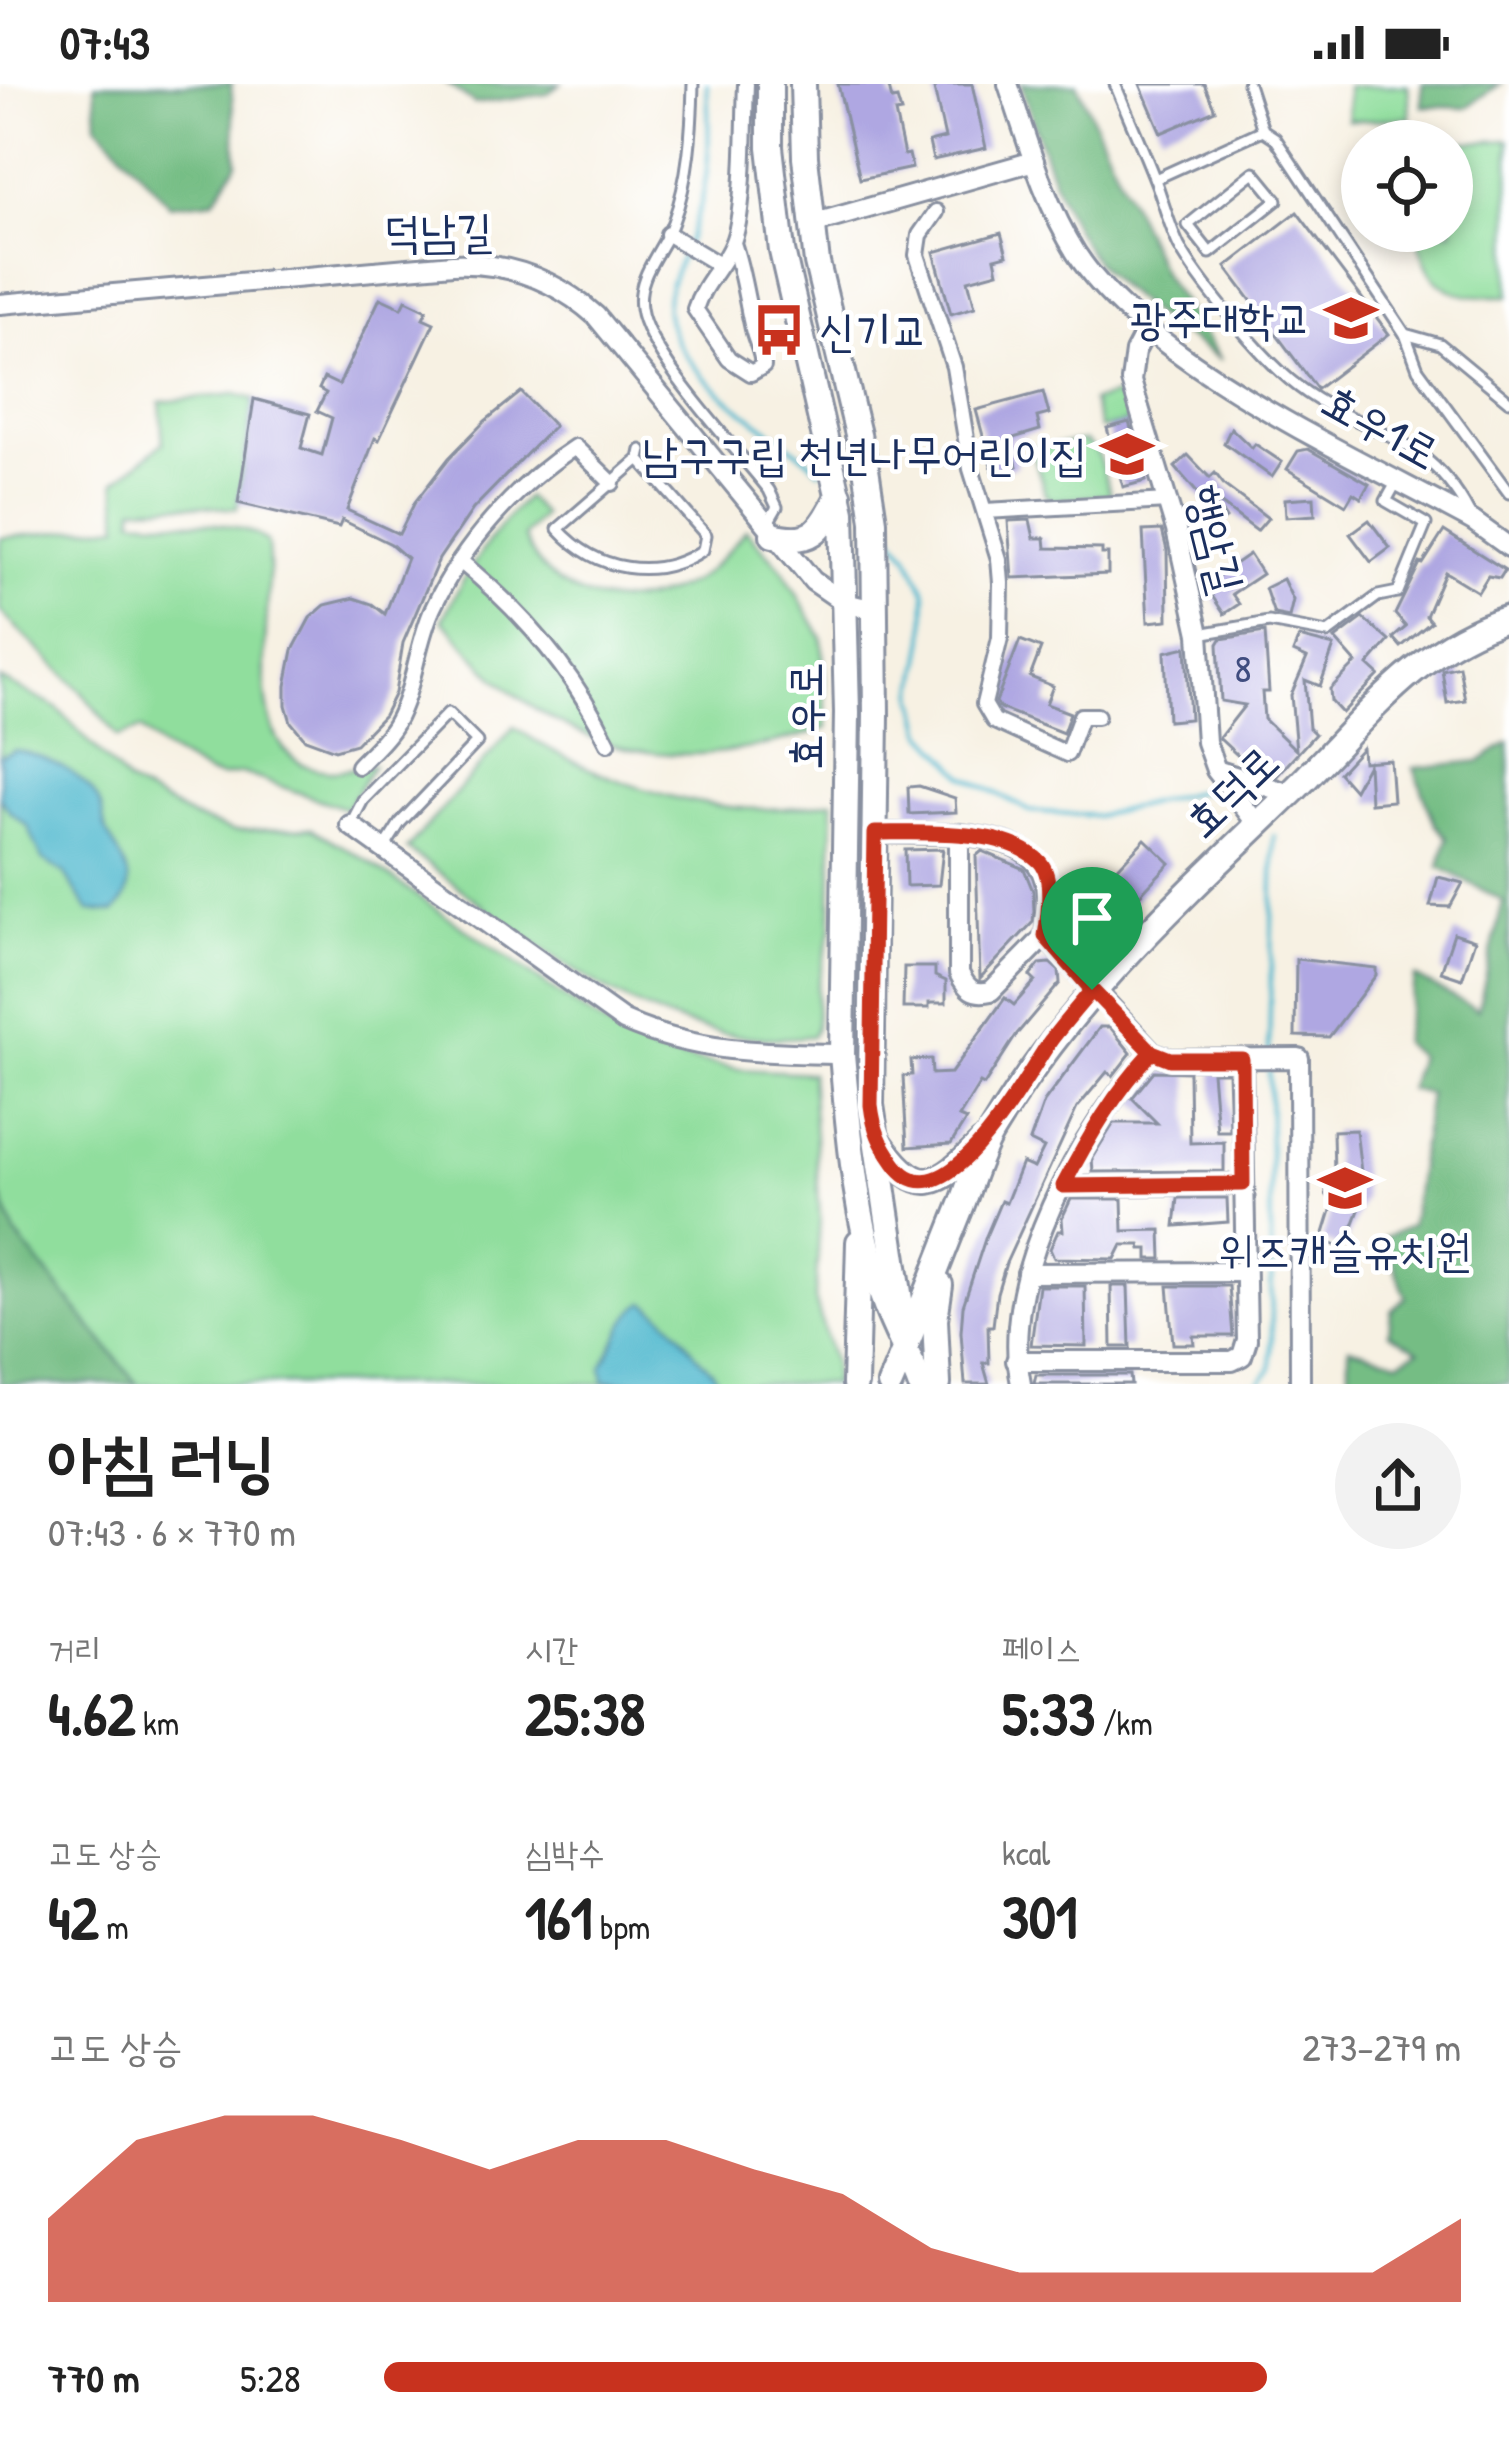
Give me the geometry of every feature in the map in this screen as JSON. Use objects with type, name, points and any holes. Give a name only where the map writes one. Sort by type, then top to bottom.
[{"type":"main road","name":"효우로","points":[[770,84],[770,147],[782,251],[839,495],[844,548],[847,827],[842,1054],[859,1191],[886,1306],[920,1384]]},
{"type":"main road","name":"효우로","points":[[803,84],[812,224],[874,521],[871,1076],[875,1136],[906,1347]]},
{"type":"main road","points":[[770,531],[792,540],[810,537],[823,525],[839,495]]},
{"type":"main road","name":"효덕로","points":[[890,1384],[989,1135],[1052,1039],[1092,990],[1392,687],[1448,645],[1500,621]]},
{"type":"main road","points":[[875,1136],[902,1174],[933,1180],[954,1170],[989,1135]]},
{"type":"main road","points":[[855,1384],[859,1191]]},
{"type":"main road","points":[[938,1384],[935,1319],[960,1209]]},
{"type":"street","points":[[733,243],[745,278],[755,340],[764,358],[764,366],[751,373],[729,359],[695,309],[702,286],[733,243],[742,183],[746,84]]},
{"type":"street","name":"효우1로","points":[[1008,84],[1034,160],[1076,252],[1113,301],[1146,331],[1276,413],[1473,521],[1509,547]]},
{"type":"street","points":[[812,224],[1034,160]]},
{"type":"street","points":[[936,212],[920,235],[917,256],[955,367],[964,435],[999,559],[1003,610],[994,670],[984,694],[987,714],[1026,738],[1067,754],[1081,716],[1097,716]]},
{"type":"street","points":[[672,237],[718,264]]},
{"type":"street","name":"덕남길","points":[[0,304],[453,264],[516,269],[560,288],[596,316],[813,581],[845,603],[874,610]]},
{"type":"street","name":"행암길","points":[[1146,331],[1135,352],[1131,381],[1168,501],[1199,634],[1204,730],[1216,770],[1256,823]]},
{"type":"street","points":[[358,766],[395,724],[432,610],[460,561],[503,510],[575,447],[612,483]]},
{"type":"street","points":[[985,511],[1168,501]]},
{"type":"street","points":[[460,561],[530,626],[580,691],[608,743]]},
{"type":"street","points":[[1500,621],[1509,600]]},
{"type":"street","points":[[1216,770],[1290,794]]},
{"type":"street","points":[[350,825],[583,994],[653,1034],[731,1052],[842,1054]]},
{"type":"street","points":[[875,833],[986,837],[1040,862],[1046,874],[1045,936],[1152,1052],[1170,1059],[1299,1058],[1300,1384]]},
{"type":"street","points":[[959,834],[959,974],[966,988],[991,991],[1045,936]]},
{"type":"street","points":[[1021,1384],[1016,1327],[1027,1273],[1087,1140],[1126,1080],[1152,1052]]},
{"type":"street","points":[[1016,1361],[1238,1359],[1245,1351],[1247,1059]]},
{"type":"street","points":[[1063,1186],[1243,1184]]},
{"type":"street","points":[[1027,1273],[1245,1272]]},
{"type":"lane","points":[[693,84],[672,237],[640,291],[645,323],[681,379],[770,490],[777,510],[770,531]]},
{"type":"lane","points":[[1115,84],[1180,247],[1244,332],[1279,370],[1326,404],[1398,437],[1430,461],[1455,486],[1473,521]]},
{"type":"lane","points":[[1248,84],[1263,130],[1276,138],[1405,334],[1418,369],[1509,493]]},
{"type":"lane","points":[[1155,178],[1263,130]]},
{"type":"lane","points":[[1254,172],[1277,200],[1210,253],[1198,238],[1188,225],[1254,172]]},
{"type":"lane","points":[[1180,247],[1198,238]]},
{"type":"lane","points":[[1405,334],[1440,344],[1509,401]]},
{"type":"lane","points":[[1491,384],[1509,379]]},
{"type":"lane","points":[[640,454],[706,535],[704,550],[664,567],[639,569],[613,566],[574,547],[558,529],[612,483],[640,454]]},
{"type":"lane","points":[[1199,634],[1269,622],[1328,633],[1378,596],[1398,592],[1426,524],[1386,501],[1398,480]]},
{"type":"lane","points":[[350,825],[363,800],[448,713],[477,742],[400,823],[383,850]]},
{"type":"green space","points":[[95,84],[231,84],[237,163],[214,200],[170,205],[97,124]]},
{"type":"green space","points":[[447,84],[561,84],[546,94],[475,104]]},
{"type":"green space","points":[[1021,84],[1077,84],[1164,276],[1221,360],[1140,303],[1097,263],[1062,201]]},
{"type":"green space","points":[[1422,84],[1500,84],[1466,108],[1422,106]]},
{"type":"green space","points":[[1408,85],[1410,118],[1348,120],[1347,87]]},
{"type":"green space","points":[[1509,140],[1509,296],[1472,295],[1446,288],[1436,280],[1421,252],[1473,252],[1473,142]]},
{"type":"green space","points":[[1125,393],[1132,421],[1100,429],[1092,401]]},
{"type":"green space","points":[[235,394],[254,399],[237,509],[134,507],[134,519],[220,524],[267,541],[268,711],[278,740],[297,762],[328,771],[374,765],[346,809],[242,773],[208,774],[162,748],[141,729],[118,737],[80,690],[0,611],[0,538],[120,525],[115,482],[163,443],[160,402]]},
{"type":"green space","points":[[1084,441],[1097,452],[1111,495],[1052,500],[1045,494],[1032,448]]},
{"type":"green space","points":[[526,497],[543,515],[524,536],[536,560],[553,578],[595,598],[644,599],[692,582],[715,565],[746,530],[783,570],[822,638],[827,728],[738,750],[655,753],[576,732],[499,681],[442,620],[479,555]]},
{"type":"green space","points":[[0,679],[57,708],[129,784],[194,818],[233,831],[311,828],[366,860],[604,1025],[660,1054],[739,1069],[811,1073],[820,1220],[815,1299],[833,1363],[834,1384],[137,1384],[16,1235],[0,1193]]},
{"type":"green space","points":[[514,727],[586,767],[667,796],[752,809],[833,801],[831,930],[812,1036],[753,1037],[697,1027],[644,1009],[546,952],[407,849]]},
{"type":"green space","points":[[1509,742],[1509,1384],[1349,1384],[1349,1347],[1399,1361],[1419,1350],[1389,1333],[1391,1311],[1406,1297],[1384,1238],[1411,1225],[1429,1094],[1409,1089],[1418,1056],[1402,1043],[1415,977],[1478,1010],[1503,901],[1440,867],[1447,838],[1435,824],[1414,768],[1480,761]]},
{"type":"green space","points":[[0,1193],[16,1235],[137,1384],[0,1384]]},
{"type":"water","points":[[15,750],[66,769],[95,795],[106,832],[128,874],[127,893],[114,912],[89,911],[64,873],[42,859],[28,826],[0,797],[0,756]]},
{"type":"water","points":[[645,1302],[679,1331],[718,1384],[604,1381],[602,1367],[616,1340],[632,1313]]},
{"type":"building","points":[[838,84],[888,84],[901,112],[895,113],[904,155],[909,154],[912,168],[860,179]]},
{"type":"building","points":[[933,84],[972,84],[986,148],[933,160],[929,142],[945,138]]},
{"type":"building","points":[[1140,84],[1204,84],[1215,110],[1161,133]]},
{"type":"building","points":[[1297,212],[1389,334],[1317,389],[1226,267]]},
{"type":"building","points":[[1001,233],[1007,255],[995,258],[998,272],[968,280],[975,307],[951,314],[934,252]]},
{"type":"building","points":[[380,298],[402,308],[406,300],[427,310],[423,318],[434,323],[379,440],[375,438],[347,510],[399,534],[415,502],[449,458],[521,392],[554,426],[473,509],[439,559],[403,643],[395,693],[384,715],[356,744],[335,750],[305,739],[291,722],[286,686],[293,650],[310,618],[325,605],[354,598],[385,614],[407,558],[391,544],[342,520],[339,527],[238,503],[254,399],[310,414],[301,448],[322,455],[332,418],[317,411],[326,393],[319,389],[324,378],[339,385]]},
{"type":"building","points":[[1043,392],[1049,414],[1037,417],[1040,430],[1010,439],[1017,466],[993,473],[976,410]]},
{"type":"building","name":"남구구립 천년나무어린이집","points":[[1129,422],[1146,481],[1123,487],[1107,428]]},
{"type":"building","points":[[1231,428],[1252,448],[1255,444],[1282,462],[1272,477],[1224,443]]},
{"type":"building","points":[[1308,449],[1369,484],[1361,498],[1353,493],[1346,505],[1287,469],[1298,451]]},
{"type":"building","points":[[1188,455],[1210,478],[1215,473],[1268,518],[1257,531],[1212,497],[1226,519],[1217,526],[1203,507],[1207,504],[1175,467]]},
{"type":"building","points":[[1314,497],[1315,515],[1286,517],[1285,499]]},
{"type":"building","points":[[1030,520],[1034,538],[1045,538],[1046,548],[1102,549],[1102,554],[1108,554],[1108,574],[1012,578],[1008,521]]},
{"type":"building","points":[[1369,520],[1390,548],[1371,562],[1350,534]]},
{"type":"building","points":[[1162,530],[1168,620],[1148,622],[1143,531]]},
{"type":"building","points":[[1444,531],[1505,570],[1500,578],[1488,576],[1478,592],[1445,572],[1426,616],[1431,622],[1401,647],[1393,638],[1406,627],[1395,614],[1420,563]]},
{"type":"building","points":[[1249,554],[1262,574],[1232,594],[1239,604],[1224,614],[1205,585]]},
{"type":"building","points":[[1283,579],[1293,600],[1289,617],[1274,614],[1265,588]]},
{"type":"building","points":[[1363,618],[1389,641],[1368,665],[1379,675],[1342,713],[1331,701],[1330,689],[1356,663],[1335,639]]},
{"type":"building","points":[[1265,632],[1269,692],[1262,692],[1264,719],[1296,750],[1291,695],[1307,658],[1293,652],[1299,637],[1334,646],[1320,686],[1305,680],[1309,728],[1315,734],[1277,776],[1252,758],[1247,764],[1219,738],[1245,705],[1221,701],[1218,644],[1221,639]]},
{"type":"building","points":[[1020,640],[1041,648],[1030,677],[1053,686],[1046,704],[1070,713],[1063,733],[1000,708],[996,702]]},
{"type":"building","points":[[1186,647],[1190,719],[1168,721],[1165,652]]},
{"type":"building","points":[[1459,666],[1465,700],[1447,703],[1442,670]]},
{"type":"building","points":[[1362,748],[1363,762],[1390,760],[1393,801],[1370,803],[1368,764],[1354,790],[1339,773]]},
{"type":"building","points":[[908,787],[955,798],[956,812],[909,814]]},
{"type":"building","points":[[1145,839],[1170,863],[1091,946],[1080,946],[1065,932],[1074,923],[1063,913],[1097,881],[1101,885]]},
{"type":"building","points":[[943,849],[939,885],[906,886],[905,850]]},
{"type":"building","points":[[982,851],[1024,869],[1033,891],[1034,911],[1033,922],[980,978],[976,856]]},
{"type":"building","points":[[1438,877],[1463,883],[1450,907],[1430,906]]},
{"type":"building","points":[[1454,933],[1475,940],[1462,979],[1441,972]]},
{"type":"building","points":[[1296,959],[1376,968],[1376,975],[1329,1037],[1295,1036]]},
{"type":"building","points":[[1050,963],[1059,971],[1060,983],[1017,1034],[984,1085],[980,1083],[959,1117],[966,1120],[951,1144],[907,1147],[903,1076],[912,1075],[911,1060],[931,1059],[932,1074],[951,1073],[1005,998],[1014,1005],[1035,981],[1030,976],[1040,964]]},
{"type":"building","points":[[904,967],[935,967],[935,976],[946,981],[946,1003],[903,1008]]},
{"type":"building","points":[[1100,1027],[1110,1027],[1131,1053],[1113,1076],[1107,1072],[1077,1108],[1006,1263],[993,1326],[988,1326],[989,1363],[983,1363],[989,1384],[965,1384],[963,1306],[986,1236],[1022,1163],[1034,1168],[1044,1148],[1030,1141],[1044,1102]]},
{"type":"building","points":[[1154,1071],[1189,1072],[1190,1143],[1224,1142],[1224,1171],[1093,1172],[1092,1158],[1114,1123],[1157,1123],[1132,1098]]},
{"type":"building","points":[[1212,1072],[1228,1072],[1230,1131],[1217,1131]]},
{"type":"building","name":"위즈캐슬유치원","points":[[1356,1130],[1364,1197],[1344,1249],[1322,1240],[1333,1204],[1326,1194],[1326,1181],[1334,1174],[1333,1131]]},
{"type":"building","points":[[1178,1198],[1227,1198],[1228,1222],[1175,1226]]},
{"type":"building","points":[[1071,1199],[1122,1199],[1123,1231],[1161,1230],[1162,1259],[1148,1259],[1148,1249],[1140,1245],[1122,1245],[1115,1259],[1054,1258],[1050,1249],[1058,1231],[1063,1231],[1062,1218]]},
{"type":"building","points":[[1039,1286],[1085,1286],[1086,1346],[1031,1345]]},
{"type":"building","points":[[1111,1286],[1128,1286],[1130,1347],[1112,1347]]},
{"type":"building","points":[[1168,1286],[1229,1286],[1233,1336],[1193,1336],[1194,1344],[1173,1344]]},
{"type":"building","points":[[1036,1375],[1130,1375],[1131,1384],[1034,1384]]},
{"type":"waterway","points":[[707,84],[706,174],[701,203],[668,292],[671,330],[683,352],[718,391],[820,470]]},
{"type":"waterway","points":[[883,525],[908,555],[926,593],[925,637],[915,695],[924,733],[964,776],[1030,811],[1097,816],[1199,791],[1215,793]]},
{"type":"waterway","points":[[1269,1052],[1274,836]]},
{"type":"waterway","points":[[1259,1384],[1271,1368],[1272,1339],[1269,1064]]},
{"type":"place","name":"광주대학교","points":[[1351,318]]},
{"type":"place","name":"신기교","points":[[779,330]]},
{"type":"place","name":"남구구립 천년나무어린이집","points":[[1127,454]]},
{"type":"place","name":"위즈캐슬유치원","points":[[1345,1188]]},
{"type":"route","points":[[1092,990],[1045,936],[1046,874],[1040,862],[986,837],[875,833],[871,1105],[875,1136],[902,1174],[933,1180],[954,1170],[989,1135],[1052,1039],[1092,990],[1152,1052],[1170,1059],[1242,1059],[1243,1184],[1063,1186],[1126,1080],[1152,1052],[1092,990]]}]
